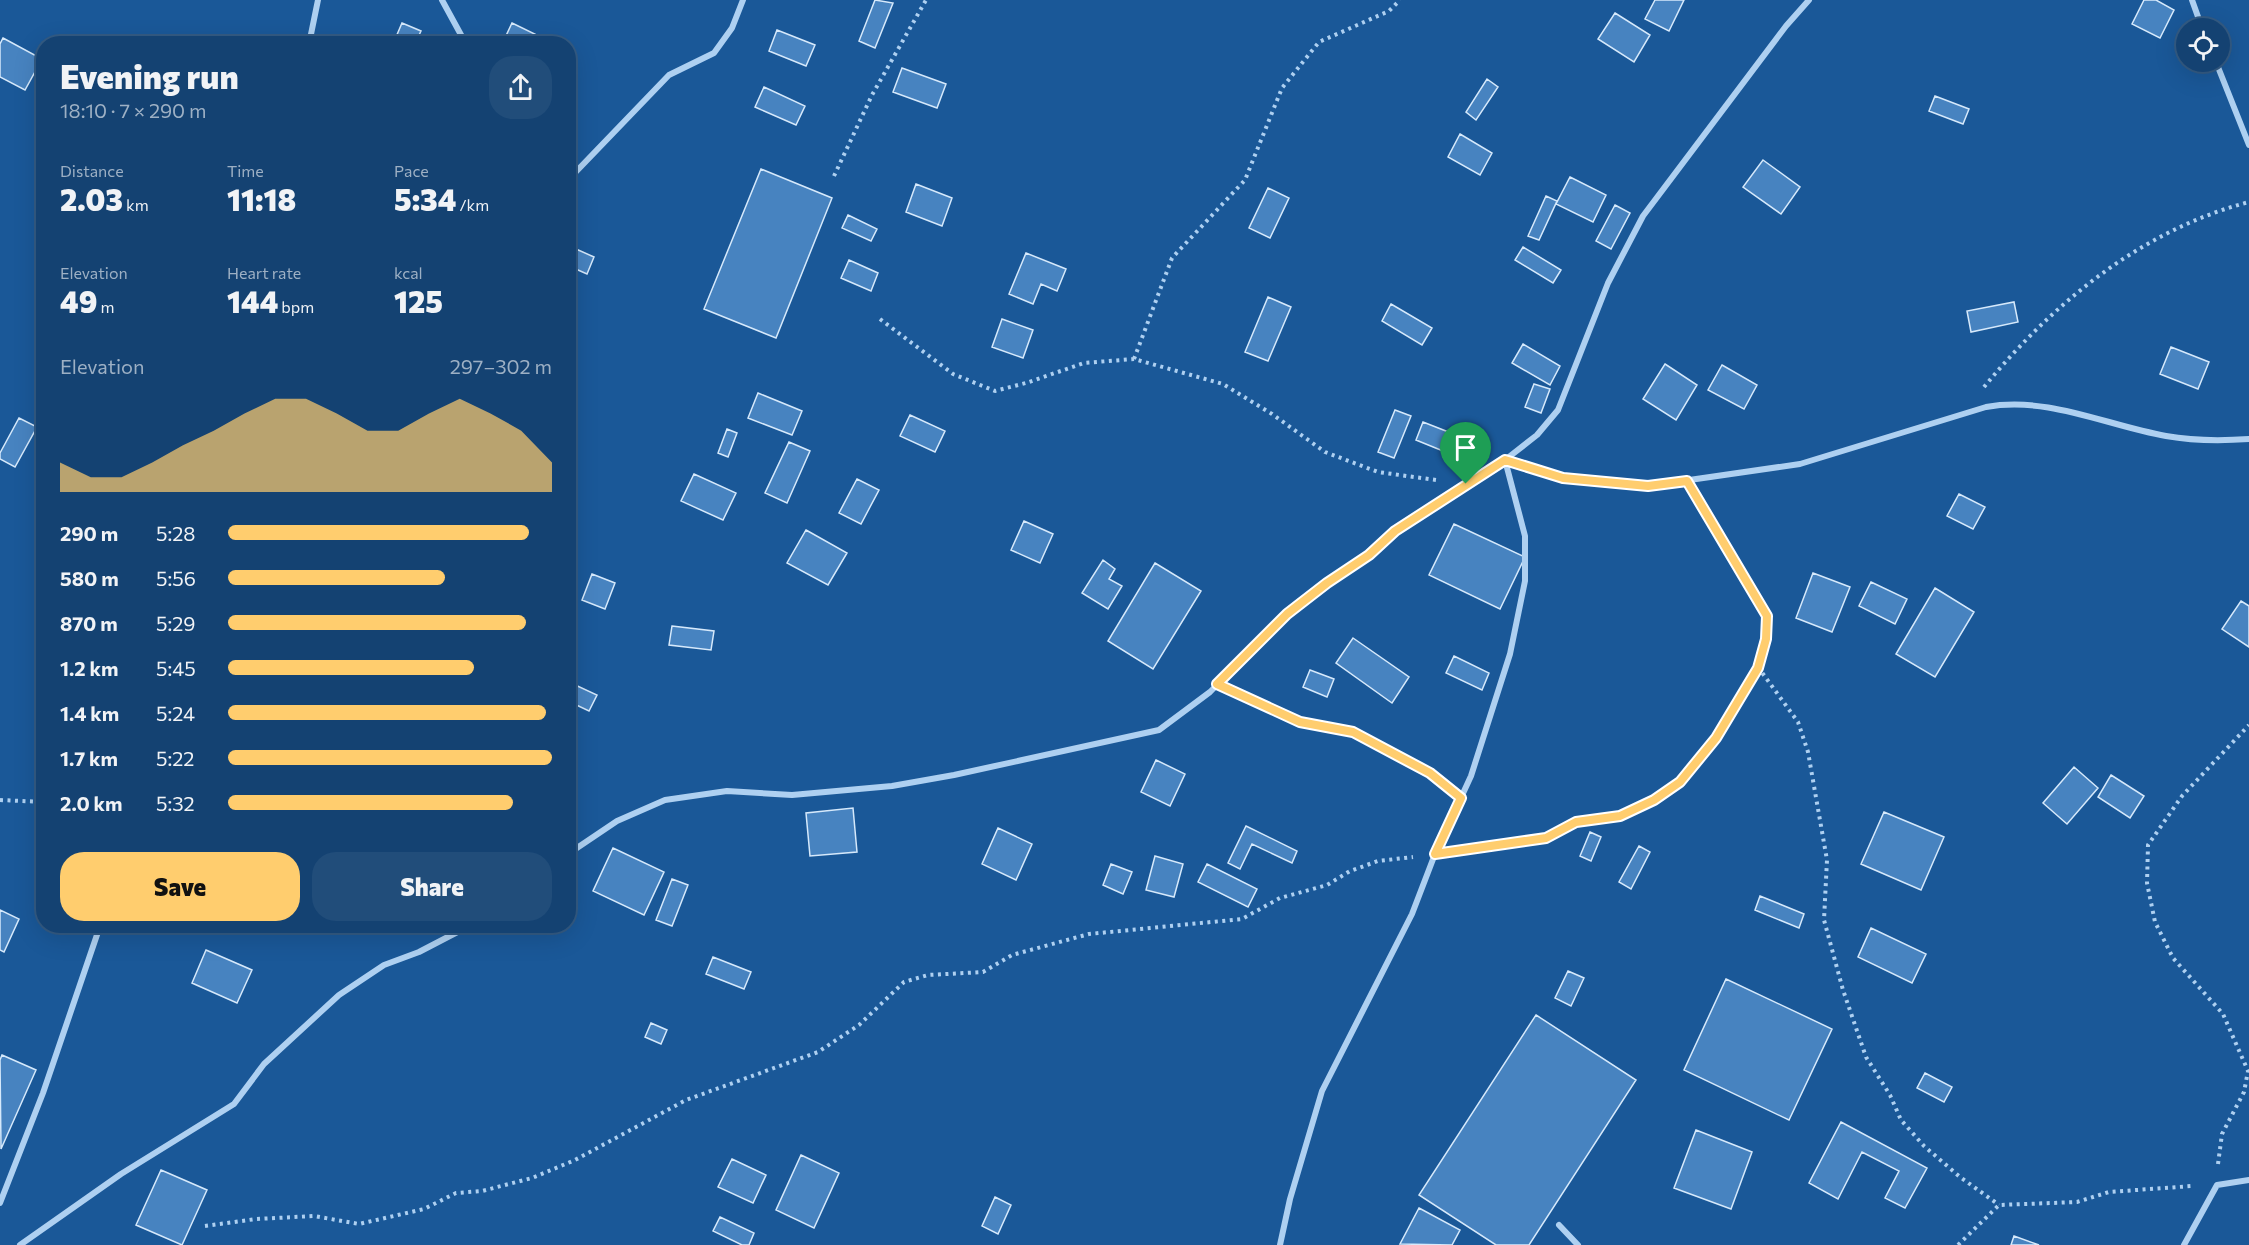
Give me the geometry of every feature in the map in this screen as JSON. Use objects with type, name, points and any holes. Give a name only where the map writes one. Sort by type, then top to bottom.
[{"type":"street","points":[[311,36],[318,0]]},
{"type":"street","points":[[442,0],[462,36]]},
{"type":"street","points":[[576,172],[669,75],[714,53],[732,28],[743,0]]},
{"type":"street","points":[[576,849],[618,821],[665,800],[727,791],[792,795],[892,786],[954,775],[1016,759],[1098,745],[1159,730],[1217,684],[1287,614],[1369,555],[1395,531],[1505,460],[1537,435],[1558,410],[1608,283],[1643,216],[1786,26],[1809,0]]},
{"type":"street","points":[[2192,0],[2198,18]]},
{"type":"street","points":[[2220,72],[2249,145]]},
{"type":"street","points":[[1505,460],[1563,478],[1648,486],[1800,464],[1986,407],[2010,402],[2044,405],[2166,436],[2212,442],[2249,439]]},
{"type":"street","points":[[1280,1245],[1290,1199],[1322,1091],[1412,914],[1435,854],[1461,798],[1495,705],[1510,654],[1525,581],[1525,536],[1505,460]]},
{"type":"street","points":[[0,1203],[43,1093],[98,933]]},
{"type":"street","points":[[20,1245],[121,1174],[234,1104],[264,1064],[339,995],[384,964],[419,952],[456,933]]},
{"type":"street","points":[[2184,1245],[2217,1185],[2249,1180]]},
{"type":"street","points":[[1559,1225],[1578,1245]]},
{"type":"path","points":[[834,176],[872,95],[926,0]]},
{"type":"path","points":[[1134,359],[1172,258],[1245,180],[1282,88],[1319,42],[1389,11],[1400,0]]},
{"type":"path","points":[[1959,417],[2004,362],[2052,312],[2148,241],[2216,210],[2249,202]]},
{"type":"path","points":[[880,319],[953,374],[995,391],[1084,363],[1134,359],[1223,384],[1272,414],[1325,452],[1378,472],[1466,484]]},
{"type":"path","points":[[205,1226],[256,1219],[314,1216],[359,1224],[424,1209],[456,1193],[482,1191],[532,1178],[575,1160],[686,1100],[818,1052],[859,1025],[904,981],[928,975],[983,972],[1012,955],[1089,934],[1242,919],[1280,898],[1327,885],[1350,871],[1378,861],[1546,838],[1576,822],[1620,816],[1654,800],[1680,782],[1716,738],[1758,668],[1766,639],[1767,616],[1687,481]]},
{"type":"path","points":[[1758,668],[1798,722],[1808,752],[1827,860],[1824,920],[1843,990],[1866,1057],[1901,1120],[1924,1146],[1960,1177],[1999,1205],[2077,1202],[2109,1192],[2217,1185],[2218,1150],[2222,1134],[2244,1092],[2248,1071],[2223,1014],[2173,958],[2155,922],[2146,883],[2148,844],[2182,796],[2249,725]]},
{"type":"path","points":[[1217,684],[1300,722],[1353,732],[1430,773],[1461,798]]},
{"type":"path","points":[[0,800],[36,802]]},
{"type":"path","points":[[1958,1245],[1999,1205]]},
{"type":"building","points":[[875,0],[893,3],[875,48],[859,41]]},
{"type":"building","points":[[1655,0],[1684,0],[1669,31],[1645,19]]},
{"type":"building","points":[[2144,0],[2156,0],[2174,10],[2160,38],[2132,24]]},
{"type":"building","points":[[1615,13],[1650,35],[1634,62],[1598,39]]},
{"type":"building","points":[[402,23],[421,31],[419,36],[396,36]]},
{"type":"building","points":[[512,23],[539,36],[506,36]]},
{"type":"building","points":[[777,30],[815,45],[806,66],[769,51]]},
{"type":"building","points":[[3,38],[36,56],[36,70],[25,90],[0,77],[0,44]]},
{"type":"building","points":[[902,68],[946,84],[937,108],[893,92]]},
{"type":"building","points":[[1487,79],[1498,87],[1476,120],[1466,112]]},
{"type":"building","points":[[764,87],[805,106],[796,125],[755,107]]},
{"type":"building","points":[[1935,96],[1969,109],[1963,124],[1929,111]]},
{"type":"building","points":[[1460,134],[1492,153],[1480,175],[1448,157]]},
{"type":"building","points":[[1763,160],[1800,187],[1781,214],[1743,187]]},
{"type":"building","points":[[761,169],[832,198],[776,338],[704,309]]},
{"type":"building","points":[[1570,177],[1606,195],[1593,222],[1556,204]]},
{"type":"building","points":[[916,184],[952,198],[942,226],[906,212]]},
{"type":"building","points":[[1268,188],[1289,198],[1270,238],[1249,228]]},
{"type":"building","points":[[1546,196],[1557,201],[1539,240],[1528,236]]},
{"type":"building","points":[[1615,205],[1630,213],[1611,249],[1596,241]]},
{"type":"building","points":[[848,215],[877,229],[871,241],[842,228]]},
{"type":"building","points":[[1523,247],[1561,270],[1553,283],[1515,260]]},
{"type":"building","points":[[576,249],[594,257],[587,274],[576,269]]},
{"type":"building","points":[[1026,253],[1066,269],[1057,291],[1041,284],[1033,304],[1009,294]]},
{"type":"building","points":[[849,260],[878,273],[871,291],[841,278]]},
{"type":"building","points":[[1268,297],[1291,307],[1268,361],[1245,352]]},
{"type":"building","points":[[2014,302],[2018,322],[1971,332],[1967,311]]},
{"type":"building","points":[[1391,304],[1432,328],[1422,345],[1382,321]]},
{"type":"building","points":[[1002,319],[1033,330],[1023,358],[992,347]]},
{"type":"building","points":[[1523,344],[1560,366],[1550,385],[1512,363]]},
{"type":"building","points":[[2171,347],[2209,362],[2198,389],[2160,374]]},
{"type":"building","points":[[1665,364],[1697,385],[1676,420],[1643,399]]},
{"type":"building","points":[[1722,365],[1757,385],[1744,409],[1708,390]]},
{"type":"building","points":[[1534,384],[1550,389],[1541,413],[1525,407]]},
{"type":"building","points":[[758,393],[802,411],[792,435],[748,418]]},
{"type":"building","points":[[1395,410],[1411,416],[1394,458],[1378,452]]},
{"type":"building","points":[[910,415],[945,431],[935,452],[900,436]]},
{"type":"building","points":[[19,418],[36,426],[15,467],[0,459],[0,453]]},
{"type":"building","points":[[1423,422],[1451,433],[1443,451],[1416,440]]},
{"type":"building","points":[[727,429],[737,433],[728,457],[718,453]]},
{"type":"building","points":[[789,442],[810,451],[787,503],[765,493]]},
{"type":"building","points":[[694,474],[736,493],[723,520],[681,501]]},
{"type":"building","points":[[857,479],[879,490],[861,524],[839,513]]},
{"type":"building","points":[[1959,494],[1985,507],[1973,529],[1947,516]]},
{"type":"building","points":[[1024,521],[1053,534],[1040,563],[1011,550]]},
{"type":"building","points":[[1454,524],[1525,557],[1500,609],[1429,575]]},
{"type":"building","points":[[806,530],[847,553],[828,585],[787,563]]},
{"type":"building","points":[[1103,560],[1115,569],[1109,579],[1122,586],[1108,609],[1082,593]]},
{"type":"building","points":[[1155,563],[1201,591],[1153,669],[1108,641]]},
{"type":"building","points":[[1813,573],[1850,587],[1832,632],[1796,618]]},
{"type":"building","points":[[592,574],[615,583],[605,609],[582,600]]},
{"type":"building","points":[[1871,582],[1907,599],[1895,624],[1859,606]]},
{"type":"building","points":[[1935,588],[1974,612],[1935,677],[1896,654]]},
{"type":"building","points":[[2241,601],[2249,606],[2249,647],[2222,629]]},
{"type":"building","points":[[672,626],[714,631],[711,650],[669,645]]},
{"type":"building","points":[[1353,638],[1409,677],[1392,703],[1336,663]]},
{"type":"building","points":[[1454,656],[1489,673],[1482,690],[1446,673]]},
{"type":"building","points":[[1310,670],[1334,679],[1327,697],[1303,687]]},
{"type":"building","points":[[576,685],[597,695],[589,711],[576,705]]},
{"type":"building","points":[[1156,760],[1185,774],[1170,806],[1141,792]]},
{"type":"building","points":[[2074,767],[2098,788],[2067,824],[2043,803]]},
{"type":"building","points":[[2111,775],[2144,796],[2130,818],[2098,797]]},
{"type":"building","points":[[853,808],[857,852],[810,856],[806,813]]},
{"type":"building","points":[[1884,812],[1944,837],[1921,890],[1861,864]]},
{"type":"building","points":[[1246,826],[1297,851],[1292,863],[1252,844],[1240,869],[1228,863]]},
{"type":"building","points":[[998,828],[1032,844],[1016,880],[982,864]]},
{"type":"building","points":[[1590,832],[1601,837],[1591,861],[1580,856]]},
{"type":"building","points":[[1639,846],[1650,852],[1631,889],[1619,882]]},
{"type":"building","points":[[613,848],[664,872],[644,915],[593,891]]},
{"type":"building","points":[[1155,856],[1183,864],[1174,897],[1146,890]]},
{"type":"building","points":[[1111,864],[1132,872],[1123,894],[1103,885]]},
{"type":"building","points":[[1207,864],[1257,889],[1248,907],[1198,882]]},
{"type":"building","points":[[672,879],[688,885],[672,926],[656,920]]},
{"type":"building","points":[[1760,896],[1804,914],[1799,928],[1755,910]]},
{"type":"building","points":[[0,910],[19,919],[4,952],[0,950]]},
{"type":"building","points":[[1871,928],[1926,954],[1912,983],[1858,957]]},
{"type":"building","points":[[206,950],[252,970],[237,1003],[192,983]]},
{"type":"building","points":[[713,957],[751,972],[744,989],[706,974]]},
{"type":"building","points":[[1568,971],[1584,978],[1571,1006],[1555,998]]},
{"type":"building","points":[[1726,979],[1832,1029],[1789,1120],[1684,1070]]},
{"type":"building","points":[[1536,1015],[1636,1080],[1529,1245],[1496,1245],[1419,1195]]},
{"type":"building","points":[[651,1023],[667,1030],[661,1044],[645,1037]]},
{"type":"building","points":[[2,1055],[36,1070],[1,1149],[0,1060]]},
{"type":"building","points":[[1925,1073],[1952,1087],[1944,1102],[1917,1088]]},
{"type":"building","points":[[1841,1122],[1927,1168],[1905,1208],[1885,1198],[1899,1171],[1862,1152],[1838,1199],[1809,1183]]},
{"type":"building","points":[[1696,1130],[1752,1152],[1731,1209],[1674,1188]]},
{"type":"building","points":[[801,1155],[839,1173],[814,1228],[776,1210]]},
{"type":"building","points":[[732,1159],[766,1175],[753,1203],[718,1187]]},
{"type":"building","points":[[161,1170],[207,1190],[182,1245],[136,1225]]},
{"type":"building","points":[[995,1197],[1011,1205],[998,1234],[982,1226]]},
{"type":"building","points":[[1419,1208],[1460,1230],[1452,1245],[1400,1244]]},
{"type":"building","points":[[720,1217],[754,1233],[749,1245],[742,1245],[713,1231]]},
{"type":"building","points":[[2014,1236],[2039,1245],[2011,1245]]},
{"type":"route","points":[[1505,460],[1563,478],[1648,486],[1687,481],[1727,544],[1767,616],[1766,639],[1758,668],[1716,738],[1680,782],[1654,800],[1620,816],[1576,822],[1546,838],[1479,845],[1435,854],[1461,798],[1430,773],[1353,732],[1343,728],[1300,722],[1217,684],[1287,614],[1327,583],[1369,555],[1395,531],[1466,484],[1505,460]]}]
